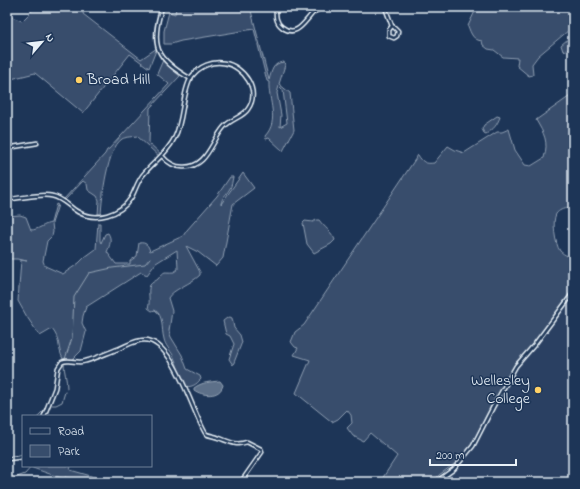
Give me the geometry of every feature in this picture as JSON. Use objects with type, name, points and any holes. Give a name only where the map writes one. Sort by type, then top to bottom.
[{"type":"street","points":[[119,7],[123,9],[126,7]]},
{"type":"street","points":[[162,7],[156,30],[156,41],[158,48],[169,65],[191,79]]},
{"type":"street","points":[[276,7],[276,15],[279,24],[288,31],[299,29],[314,13],[326,7]]},
{"type":"street","points":[[385,7],[392,26],[398,31],[398,36],[394,38],[389,36],[388,30],[392,26]]},
{"type":"street","points":[[7,199],[43,195],[52,196],[61,199],[82,214],[96,217],[108,215],[119,210],[127,203],[142,176],[162,156],[172,143],[179,129],[187,90],[191,79],[201,68],[211,64],[222,63],[233,66],[242,72],[249,82],[252,93],[250,105],[245,113],[227,124],[220,132],[208,155],[196,164],[185,167],[178,167],[169,163],[162,156]]},
{"type":"street","points":[[7,148],[37,143]]},
{"type":"street","points":[[436,482],[454,469],[473,446],[516,366],[535,344],[573,293]]},
{"type":"street","points":[[44,415],[55,388],[59,366],[62,362],[67,360],[83,362],[131,343],[144,340],[152,342],[164,352],[176,369],[206,434],[240,445],[247,442],[261,449],[262,452],[242,482]]},
{"type":"street","points":[[7,459],[22,457]]},
{"type":"shaded area","name":"Wellesley College","points":[[573,296],[573,482],[440,482],[468,457],[511,373],[528,355],[542,334]]},
{"type":"shaded area","points":[[220,381],[223,385],[215,394],[201,394],[194,390],[194,388],[203,383]]},
{"type":"green space","points":[[36,7],[85,7],[83,14],[141,59],[157,48],[149,68],[130,54],[83,113],[35,73],[7,80],[7,33],[9,22],[7,21],[7,15],[22,21]]},
{"type":"green space","points":[[176,7],[250,7],[269,80],[272,71],[277,64],[284,62],[285,65],[279,84],[290,93],[294,130],[283,151],[269,138],[266,139],[265,136],[272,123],[273,117],[269,82],[267,81],[254,29],[164,44],[164,31],[169,12],[175,14]],"holes":[[[279,86],[283,90],[287,123],[280,127],[281,115],[277,93]]]},
{"type":"green space","points":[[477,7],[573,7],[573,48],[563,51],[561,45],[568,39],[572,22],[569,30],[538,56],[532,64],[533,75],[529,76],[517,66],[518,58],[503,57],[494,50],[488,49],[483,45],[482,41],[473,36],[468,26]]},
{"type":"green space","points":[[163,60],[180,76],[150,108],[149,143],[163,156],[161,158],[137,136],[123,138],[117,144],[109,163],[104,186],[101,215],[98,215],[99,200],[97,196],[88,190],[87,184],[83,181],[65,200],[64,199],[107,150],[169,84],[157,74]]},
{"type":"green space","points":[[573,94],[573,210],[570,211],[567,208],[557,213],[554,227],[558,248],[560,251],[568,256],[573,250],[573,292],[533,344],[516,362],[472,444],[458,461],[439,475],[433,482],[380,482],[397,456],[370,433],[363,441],[353,436],[347,428],[352,423],[351,415],[347,410],[338,419],[332,422],[296,393],[310,360],[294,355],[298,348],[291,342],[295,332],[304,325],[418,155],[421,160],[425,162],[434,163],[448,146],[464,153],[497,132],[502,132],[509,129],[515,150],[525,165],[531,166],[544,158],[546,147],[545,138],[536,120]]},
{"type":"green space","points":[[497,116],[500,117],[495,127],[486,134],[484,133],[482,129],[484,125]]},
{"type":"green space","points":[[243,173],[254,188],[233,204],[223,258],[216,266],[198,252],[186,246],[200,272],[200,275],[174,292],[168,298],[172,311],[169,331],[171,337],[182,355],[187,369],[200,376],[201,379],[197,383],[193,386],[183,386],[175,359],[166,345],[160,316],[155,310],[152,311],[148,308],[150,285],[164,273],[174,272],[178,269],[177,250],[156,263],[147,275],[141,272],[86,307],[82,323],[86,332],[81,351],[73,359],[63,359],[57,337],[52,329],[40,336],[18,301],[21,260],[27,261],[17,259],[7,259],[7,216],[20,215],[26,217],[31,230],[34,230],[51,223],[56,204],[58,205],[52,223],[52,236],[47,241],[43,261],[45,266],[63,274],[96,249],[98,223],[100,223],[100,241],[101,243],[105,234],[108,233],[110,242],[107,252],[116,264],[130,264],[130,261],[137,256],[139,243],[146,244],[150,251],[183,236],[217,196],[230,177],[233,177],[231,185],[221,204]]},
{"type":"green space","points":[[319,220],[332,234],[335,240],[331,244],[314,253],[307,244],[303,223],[305,221],[313,222]]},
{"type":"green space","points":[[230,317],[232,318],[234,328],[240,335],[242,342],[233,365],[229,359],[234,344],[230,336],[226,334],[223,321]]},
{"type":"green space","points":[[30,467],[71,467],[70,470],[112,482],[79,482],[65,477],[64,479]]},
{"type":"waterway","points":[[65,359],[72,338],[74,297],[89,273],[112,268],[145,264],[150,258]]},
{"type":"waterway","points":[[64,364],[67,388]]},
{"type":"waterway","points":[[52,405],[62,402],[65,392]]},
{"type":"waterway","points":[[39,415],[47,407]]},
{"type":"waterway","points":[[9,482],[12,479],[25,474],[31,467]]},
{"type":"place","name":"Broad Hill","points":[[79,80]]},
{"type":"place","name":"Wellesley College","points":[[538,390]]}]
